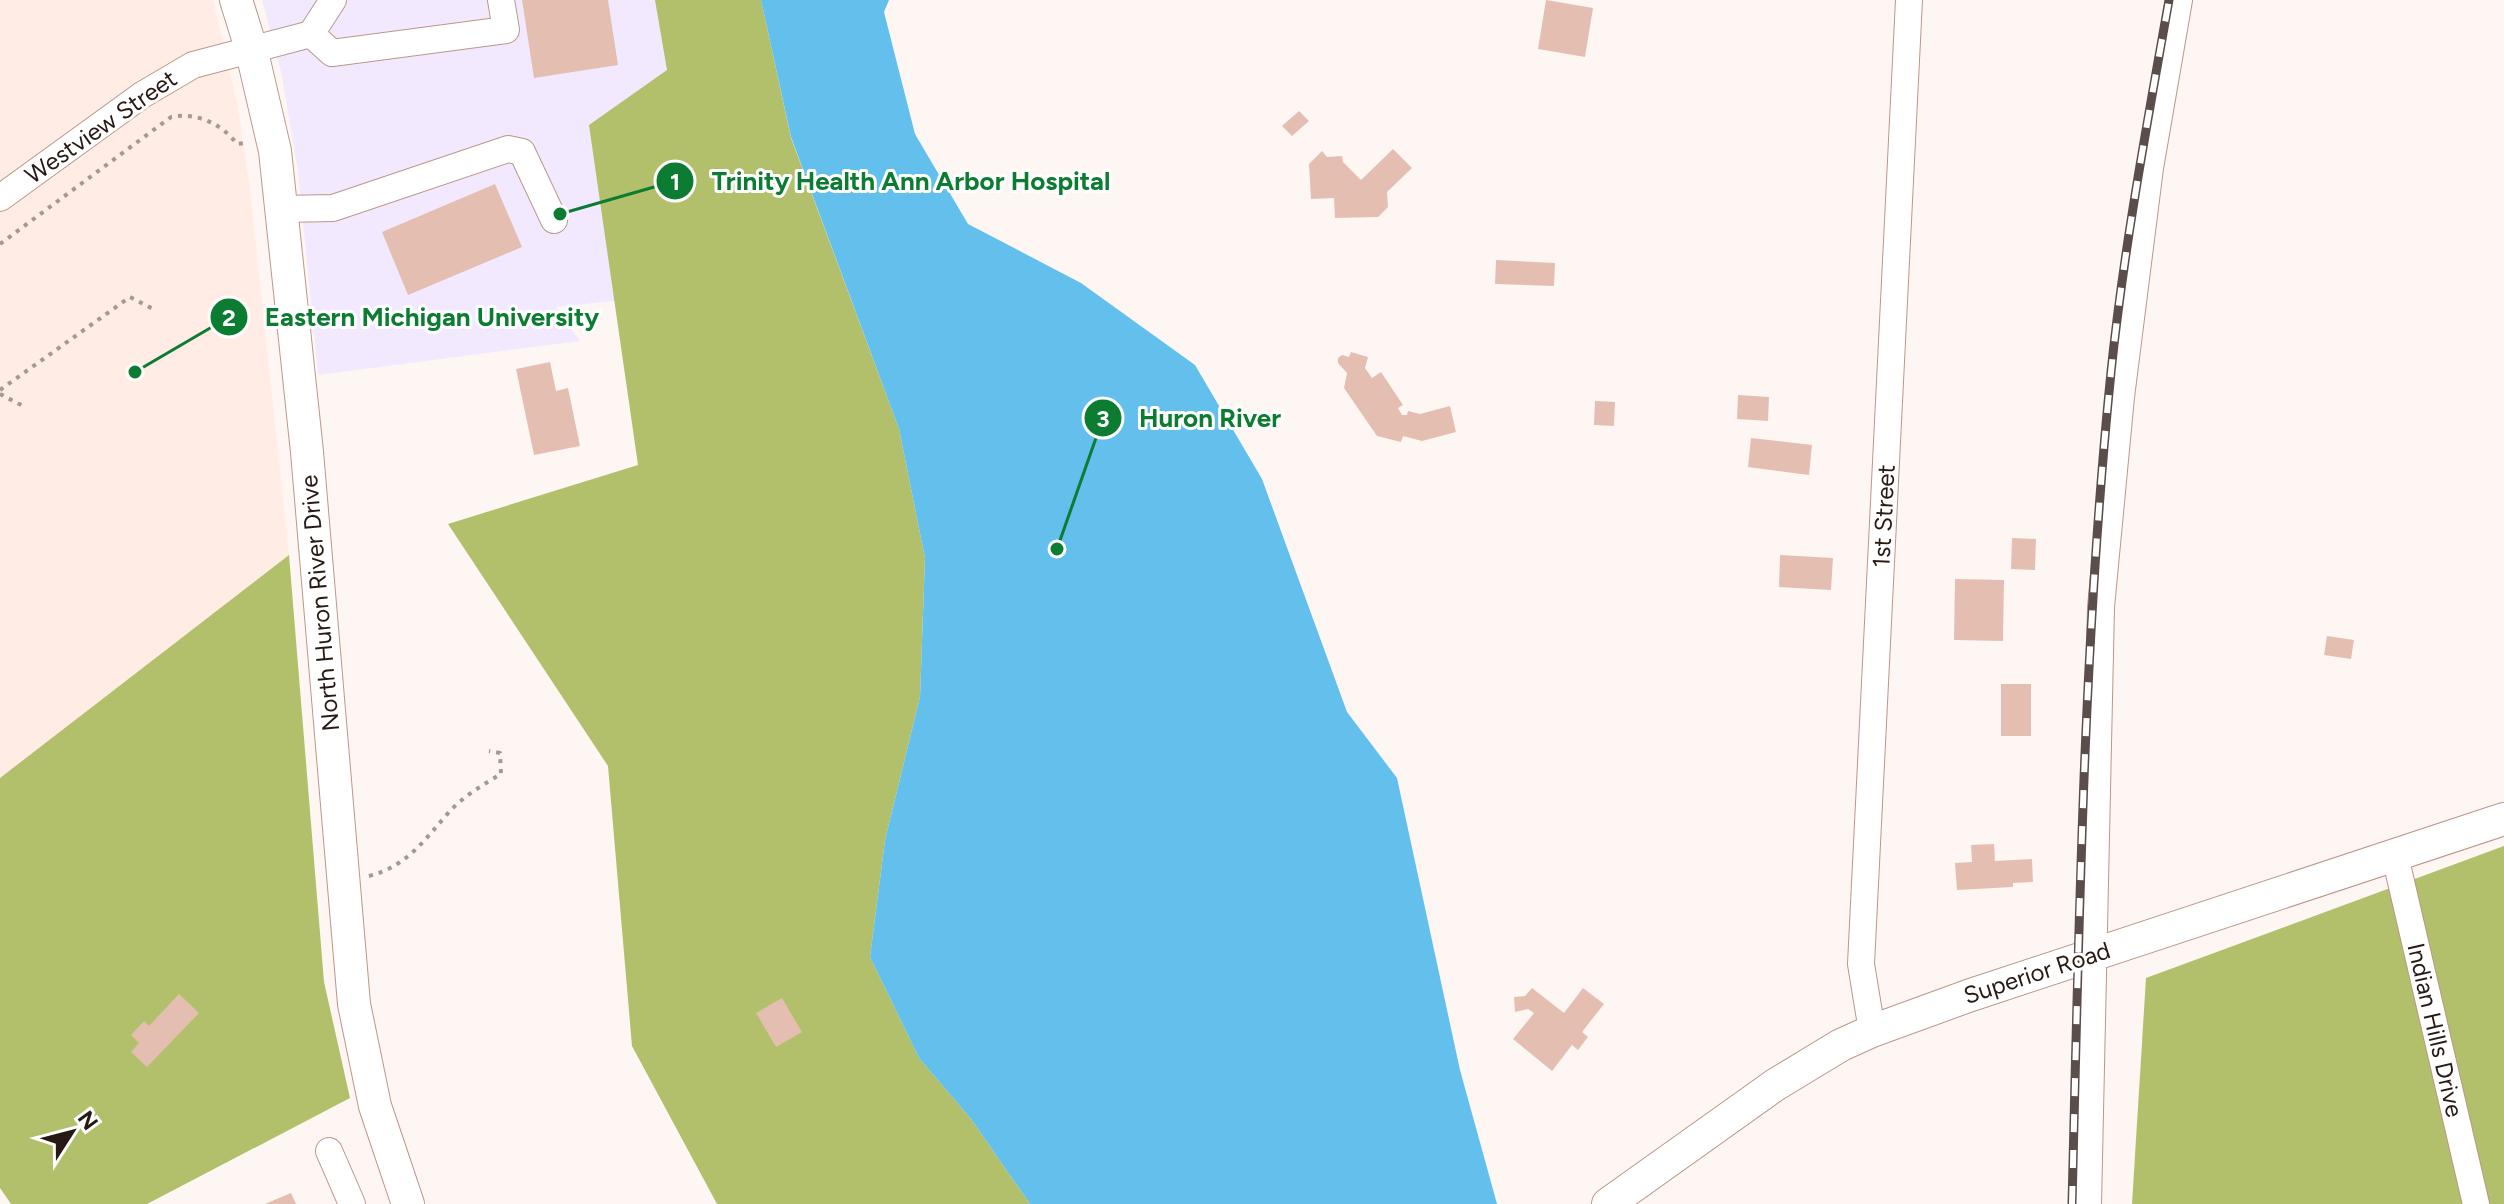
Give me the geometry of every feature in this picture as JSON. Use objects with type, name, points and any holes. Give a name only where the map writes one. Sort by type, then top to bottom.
[{"type":"main road","name":"North Huron River Drive","points":[[236,0],[273,140],[307,452],[354,1004],[375,1106],[408,1204]]},
{"type":"main road","name":"Superior Road","points":[[1608,1204],[1775,1085],[1841,1045],[1872,1031],[1954,1000],[2504,819]]},
{"type":"street","points":[[333,0],[311,34],[332,53],[506,30],[501,0]]},
{"type":"street","name":"1st Street","points":[[1872,1031],[1861,964],[1909,0]]},
{"type":"street","points":[[2088,1204],[2101,607],[2121,397],[2150,168],[2179,0]]},
{"type":"street","name":"Westview Street","points":[[0,198],[142,95],[193,65],[311,34]]},
{"type":"street","points":[[281,209],[333,208],[508,149],[522,152],[554,220]]},
{"type":"street","name":"Indian Hills Drive","points":[[2395,856],[2476,1204]]},
{"type":"street","points":[[329,1151],[352,1204]]},
{"type":"path","points":[[0,244],[171,117],[183,115],[209,121],[228,132],[237,144],[273,140]]},
{"type":"path","points":[[23,406],[0,392],[130,297],[155,310]]},
{"type":"path","points":[[343,882],[380,873],[410,856],[451,810],[501,774],[500,753],[489,751]]},
{"type":"shaded area","points":[[0,0],[213,0],[238,107],[250,189],[289,555],[0,778]]},
{"type":"shaded area","points":[[262,0],[761,0],[791,137],[843,277],[556,307],[580,341],[318,375],[298,171],[281,72]]},
{"type":"green space","points":[[655,0],[761,0],[791,138],[899,429],[925,558],[920,697],[885,840],[870,957],[919,1058],[971,1119],[1030,1204],[717,1204],[632,1046],[608,766],[448,524],[638,465],[589,125],[667,70]]},
{"type":"green space","points":[[289,555],[324,982],[350,1098],[147,1204],[11,1204],[0,1188],[0,778]]},
{"type":"green space","points":[[2504,846],[2504,1204],[2132,1204],[2146,978]]},
{"type":"water","points":[[761,0],[889,0],[884,12],[915,134],[968,224],[1081,283],[1195,365],[1262,479],[1347,712],[1397,778],[1460,1070],[1497,1204],[1030,1204],[971,1119],[919,1058],[870,957],[885,840],[920,697],[925,558],[899,429],[791,137]]},
{"type":"building","points":[[522,0],[608,0],[618,65],[534,78]]},
{"type":"building","points":[[1546,0],[1593,8],[1585,57],[1538,49]]},
{"type":"building","points":[[1299,111],[1309,121],[1292,136],[1282,126]]},
{"type":"building","points":[[1393,149],[1412,168],[1387,192],[1388,207],[1378,217],[1335,218],[1334,198],[1311,199],[1309,164],[1322,151],[1327,157],[1342,156],[1343,162],[1361,180]]},
{"type":"building","points":[[495,184],[522,247],[408,295],[382,232]]},
{"type":"building","points":[[1496,260],[1555,263],[1554,286],[1495,284]]},
{"type":"building","points":[[1351,352],[1368,357],[1365,368],[1372,378],[1381,372],[1403,405],[1398,408],[1402,415],[1407,415],[1408,411],[1420,414],[1450,406],[1456,432],[1422,441],[1403,436],[1401,442],[1377,436],[1344,388],[1347,373],[1338,363],[1338,358],[1342,355],[1349,357]]},
{"type":"building","points":[[550,362],[556,391],[568,388],[580,446],[534,455],[516,369]]},
{"type":"building","points":[[1738,395],[1769,397],[1768,421],[1737,419]]},
{"type":"building","points":[[1595,401],[1615,402],[1614,426],[1594,425]]},
{"type":"building","points":[[1751,438],[1812,445],[1809,475],[1748,467]]},
{"type":"building","points":[[2012,538],[2036,539],[2035,570],[2011,569]]},
{"type":"building","points":[[1780,555],[1833,558],[1831,590],[1779,587]]},
{"type":"building","points":[[1955,579],[2004,580],[2003,641],[1954,640]]},
{"type":"building","points":[[2327,636],[2354,640],[2351,659],[2324,655]]},
{"type":"building","points":[[2001,684],[2031,684],[2031,736],[2001,736]]},
{"type":"building","points":[[1994,844],[1995,861],[2032,859],[2033,882],[2013,883],[2013,887],[1957,890],[1955,863],[1972,862],[1971,845]]},
{"type":"building","points":[[1532,988],[1564,1013],[1583,988],[1604,1004],[1582,1032],[1588,1037],[1578,1050],[1572,1045],[1552,1071],[1513,1039],[1534,1013],[1528,1009],[1515,1012],[1514,997],[1525,996]]},
{"type":"building","points":[[179,994],[199,1013],[147,1067],[131,1052],[139,1043],[131,1035],[144,1021],[149,1026]]},
{"type":"building","points":[[782,998],[802,1032],[776,1047],[756,1013]]},
{"type":"building","points":[[291,1193],[296,1204],[265,1204]]},
{"type":"railway","points":[[2072,1204],[2088,684],[2102,476],[2122,279],[2169,0]]},
{"type":"place","name":"Trinity Health Ann Arbor Hospital","points":[[560,214]]},
{"type":"place","name":"Eastern Michigan University","points":[[135,372]]},
{"type":"place","name":"Huron River","points":[[1057,549]]}]
